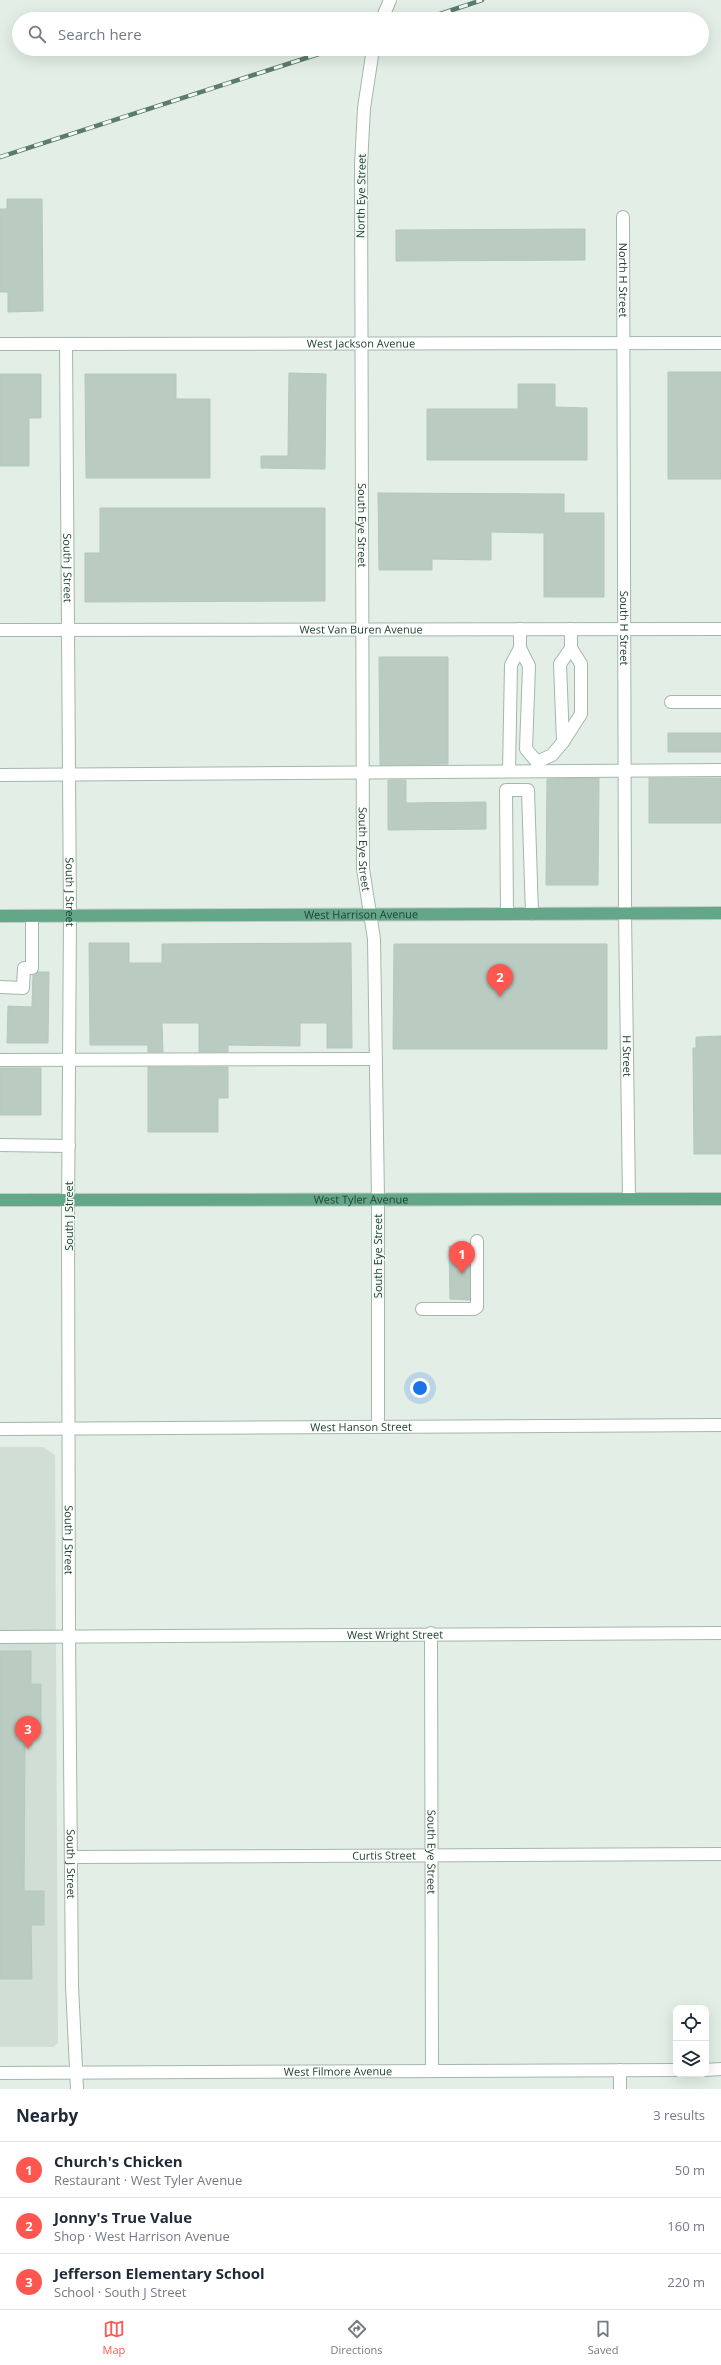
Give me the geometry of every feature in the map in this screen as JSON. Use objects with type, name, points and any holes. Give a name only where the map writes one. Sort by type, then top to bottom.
[{"type":"main road","name":"West Harrison Avenue","points":[[0,916],[721,913]]},
{"type":"main road","name":"West Tyler Avenue","points":[[0,1200],[721,1199]]},
{"type":"street","points":[[385,12],[390,0]]},
{"type":"street","name":"North Eye Street","points":[[360,344],[364,108],[372,56]]},
{"type":"street","name":"North H Street","points":[[623,217],[624,343]]},
{"type":"street","name":"South H Street","points":[[624,343],[625,913]]},
{"type":"street","name":"West Jackson Avenue","points":[[0,344],[721,343]]},
{"type":"street","name":"South J Street","points":[[66,344],[70,916],[69,1635],[72,1986],[77,2089]]},
{"type":"street","name":"South Eye Street","points":[[360,344],[363,630],[363,869],[374,939],[378,1199],[378,1426]]},
{"type":"street","points":[[520,629],[520,648],[529,666],[526,749],[537,767]]},
{"type":"street","points":[[537,767],[552,755],[563,742],[581,714],[581,664],[572,648],[570,629]]},
{"type":"street","name":"West Van Buren Avenue","points":[[0,630],[721,629]]},
{"type":"street","points":[[515,790],[512,771],[511,665],[520,648]]},
{"type":"street","points":[[563,742],[560,664],[572,648]]},
{"type":"street","points":[[670,702],[721,702]]},
{"type":"street","points":[[0,775],[512,771],[537,767],[625,771],[721,770]]},
{"type":"street","points":[[507,914],[506,790],[528,790],[532,914]]},
{"type":"street","name":"H Street","points":[[625,913],[629,1199]]},
{"type":"street","points":[[0,987],[23,988],[24,968],[32,968],[32,916]]},
{"type":"street","points":[[0,1060],[376,1059]]},
{"type":"street","points":[[0,1145],[69,1146]]},
{"type":"street","points":[[422,1309],[474,1310],[477,1307],[477,1241]]},
{"type":"street","name":"West Hanson Street","points":[[0,1429],[721,1425]]},
{"type":"street","name":"South Eye Street","points":[[431,1633],[430,1854],[432,2070]]},
{"type":"street","name":"West Wright Street","points":[[0,1637],[69,1635],[431,1633],[721,1634]]},
{"type":"street","name":"Curtis Street","points":[[72,1857],[430,1854],[721,1854]]},
{"type":"street","points":[[709,2070],[721,2069]]},
{"type":"street","points":[[620,2070],[620,2089]]},
{"type":"street","name":"West Filmore Avenue","points":[[0,2073],[76,2071],[673,2070]]},
{"type":"shaded area","points":[[0,1447],[43,1447],[55,1455],[58,2043],[53,2047],[0,2047]]},
{"type":"building","points":[[7,199],[42,199],[43,311],[8,312],[8,292],[0,292],[0,209],[7,209]]},
{"type":"building","points":[[585,229],[585,260],[396,261],[396,230]]},
{"type":"building","points":[[668,372],[721,372],[721,479],[668,479]]},
{"type":"building","points":[[289,373],[326,374],[325,469],[261,468],[261,456],[288,456]]},
{"type":"building","points":[[0,374],[41,374],[41,418],[29,418],[29,466],[0,466]]},
{"type":"building","points":[[85,374],[176,374],[176,399],[210,399],[210,478],[86,478]]},
{"type":"building","points":[[518,384],[555,384],[555,407],[587,408],[587,460],[427,460],[427,409],[518,409]]},
{"type":"building","points":[[378,493],[564,494],[564,513],[604,513],[604,597],[544,597],[544,533],[491,532],[491,560],[432,559],[432,570],[379,570]]},
{"type":"building","points":[[100,508],[325,508],[325,601],[85,602],[85,553],[100,553]]},
{"type":"building","points":[[379,657],[448,657],[448,764],[380,765]]},
{"type":"building","points":[[668,733],[721,733],[721,752],[668,752]]},
{"type":"building","points":[[599,778],[598,885],[546,885],[547,779]]},
{"type":"building","points":[[649,778],[721,778],[721,823],[649,823]]},
{"type":"building","points":[[388,780],[406,780],[406,803],[486,802],[486,829],[388,830]]},
{"type":"building","points":[[89,943],[129,943],[129,963],[162,963],[162,944],[351,943],[352,1048],[327,1048],[327,1023],[300,1023],[300,1046],[228,1045],[228,1052],[199,1052],[199,1023],[162,1023],[163,1052],[148,1052],[148,1045],[90,1045]]},
{"type":"building","points":[[394,944],[607,944],[607,1049],[393,1049]]},
{"type":"building","points":[[38,972],[49,972],[48,1043],[7,1043],[8,1006],[32,1007],[33,975]]},
{"type":"building","points":[[721,1036],[721,1154],[694,1154],[693,1048],[696,1048],[696,1037]]},
{"type":"building","points":[[148,1067],[228,1067],[228,1098],[218,1098],[218,1132],[148,1132]]},
{"type":"building","points":[[0,1068],[41,1068],[41,1115],[0,1115]]},
{"type":"building","points":[[449,1246],[470,1246],[470,1300],[450,1299]]},
{"type":"building","points":[[0,1651],[31,1651],[31,1684],[41,1684],[41,1729],[32,1729],[32,1745],[25,1745],[24,1891],[44,1891],[44,1925],[31,1925],[32,1979],[0,1979]]},
{"type":"railway","points":[[446,12],[482,0]]},
{"type":"railway","points":[[0,157],[312,56]]},
{"type":"place","name":"Jonny's True Value","points":[[500,997]]},
{"type":"place","name":"Church's Chicken","points":[[462,1274]]},
{"type":"place","name":"Jefferson Elementary School","points":[[28,1749]]}]
